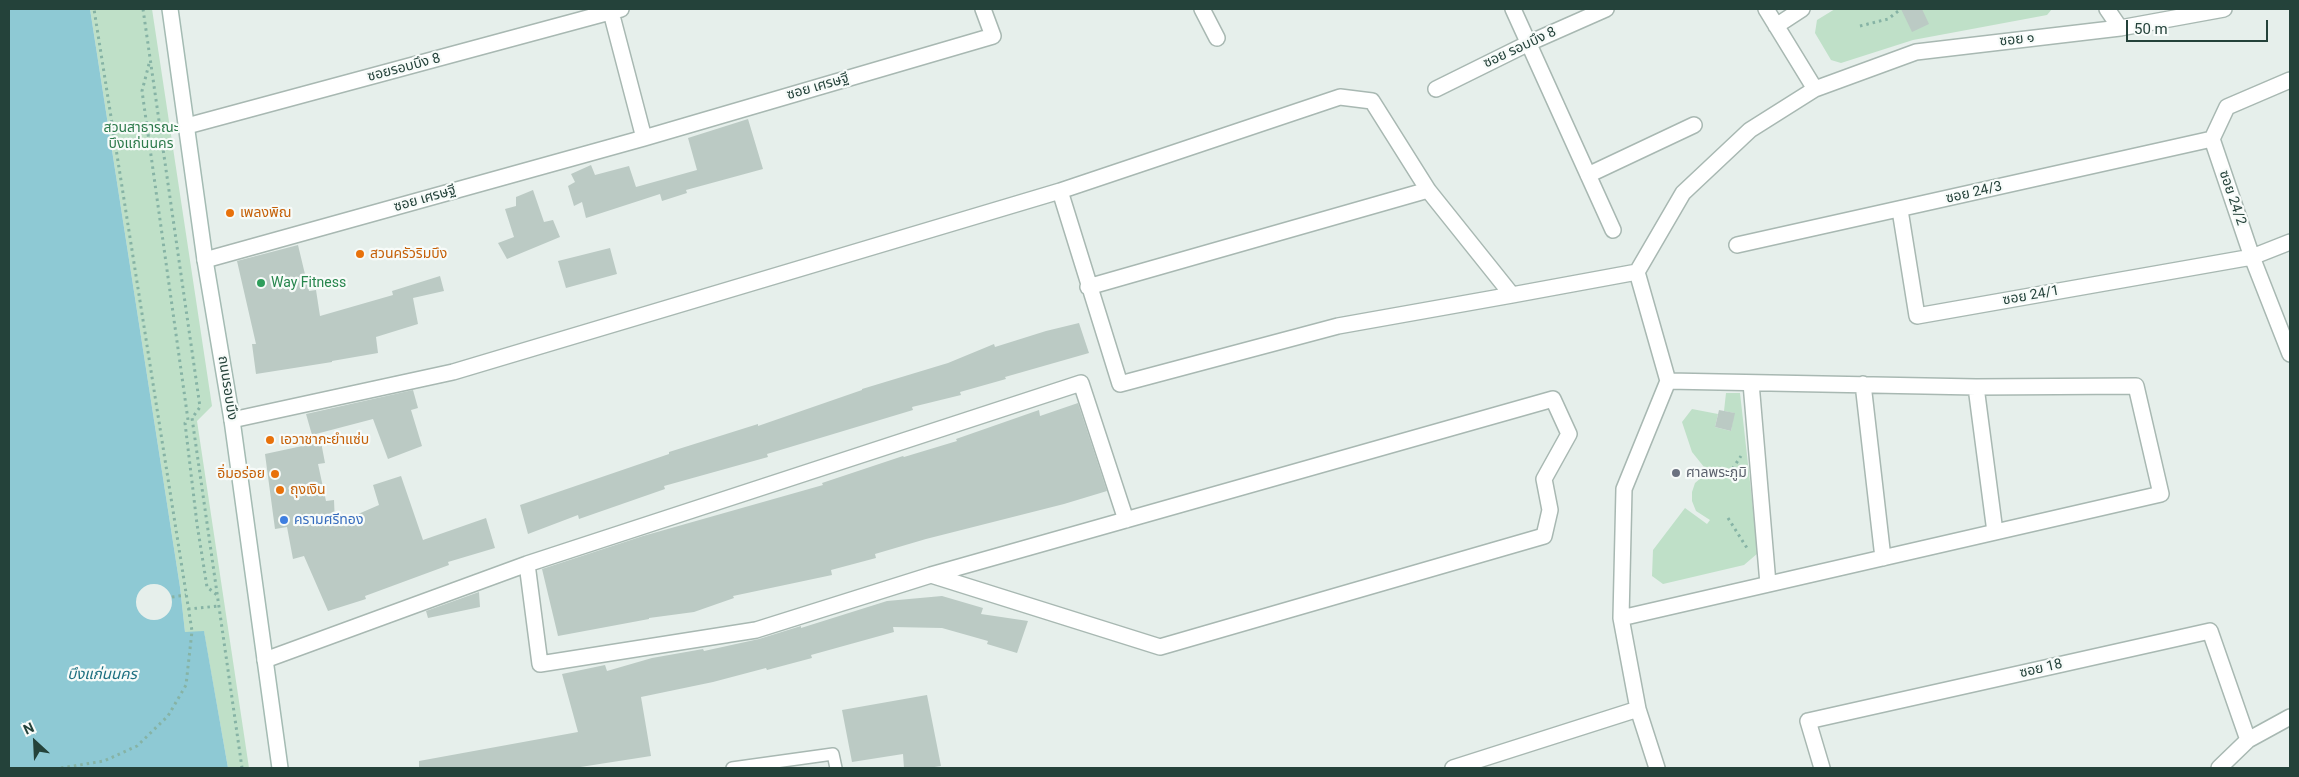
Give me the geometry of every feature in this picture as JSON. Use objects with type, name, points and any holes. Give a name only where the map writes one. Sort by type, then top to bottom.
[{"type":"street","name":"ถนนรอบบึง","points":[[170,9],[206,260],[232,420],[280,768]]},
{"type":"street","name":"ซอย เศรษฐี","points":[[206,260],[644,138],[992,36],[983,9]]},
{"type":"street","points":[[1202,9],[1216,38]]},
{"type":"street","points":[[1513,9],[1613,230]]},
{"type":"street","name":"ซอย รอบบึง 8","points":[[1436,89],[1529,43],[1606,9]]},
{"type":"street","points":[[1766,9],[1815,89]]},
{"type":"street","points":[[1776,26],[1802,9]]},
{"type":"street","points":[[2107,9],[2120,28]]},
{"type":"street","name":"ซอย ๑","points":[[1637,272],[1683,193],[1750,130],[1815,89],[1916,52],[2120,28],[2224,9]]},
{"type":"street","name":"ซอยรอบบึง 8","points":[[187,126],[616,10]]},
{"type":"street","points":[[616,10],[644,138]]},
{"type":"street","points":[[2212,140],[2227,107],[2290,80]]},
{"type":"street","points":[[232,420],[453,372],[1060,191],[1340,97],[1372,101],[1428,190],[1512,295]]},
{"type":"street","points":[[1588,175],[1694,125]]},
{"type":"street","name":"ซอย 24/3","points":[[1736,245],[2212,140]]},
{"type":"street","name":"ซอย 24/2","points":[[2212,140],[2252,257],[2287,335],[2290,354]]},
{"type":"street","points":[[1088,287],[1428,190]]},
{"type":"street","points":[[1060,191],[1088,287],[1120,384],[1338,326],[1637,272],[1668,382],[1624,489],[1621,618],[1638,709],[1657,768]]},
{"type":"street","name":"ซอย 24/1","points":[[1900,210],[1917,316],[2252,257]]},
{"type":"street","points":[[2252,257],[2290,242]]},
{"type":"street","points":[[1621,618],[2161,494],[2136,386],[1976,387],[1668,382]]},
{"type":"street","points":[[266,660],[527,564],[1081,383],[1126,520]]},
{"type":"street","points":[[1751,383],[1768,584]]},
{"type":"street","points":[[1863,384],[1883,558]]},
{"type":"street","points":[[1976,387],[1995,532]]},
{"type":"street","points":[[527,564],[540,664],[756,630],[931,575],[1553,399],[1569,434],[1544,479],[1550,510],[1544,536],[1160,647],[931,575]]},
{"type":"street","name":"ซอย 18","points":[[1822,768],[1808,720],[2210,631],[2248,740]]},
{"type":"street","points":[[1453,768],[1638,709]]},
{"type":"street","points":[[2219,768],[2248,740],[2290,717]]},
{"type":"lane","points":[[732,768],[834,754],[836,768]]},
{"type":"path","points":[[60,768],[104,761],[137,746],[168,716],[186,685],[192,630],[94,9]]},
{"type":"path","points":[[143,9],[200,407],[185,423],[207,587],[217,595]]},
{"type":"path","points":[[1860,26],[1888,19],[1901,9]]},
{"type":"path","points":[[150,62],[142,91],[242,768]]},
{"type":"path","points":[[1729,474],[1742,454]]},
{"type":"path","points":[[1728,518],[1748,549]]},
{"type":"path","points":[[172,597],[186,595]]},
{"type":"path","points":[[188,609],[219,606]]},
{"type":"green space","name":"สวนสาธารณะ บึงแก่นนคร","points":[[90,9],[152,9],[212,406],[197,421],[249,768],[228,768],[204,632],[185,632],[180,587]]},
{"type":"green space","points":[[1835,9],[2052,9],[2047,15],[1913,40],[1841,63],[1831,60],[1815,33],[1817,20]]},
{"type":"green space","points":[[1726,393],[1740,393],[1758,553],[1744,565],[1663,584],[1652,576],[1653,550],[1685,508],[1707,524],[1710,520],[1696,511],[1692,501],[1695,483],[1708,472],[1692,452],[1682,422],[1692,409],[1718,414],[1715,427],[1731,431],[1734,413],[1724,411]]},
{"type":"water","name":"บึงแก่นนคร","points":[[9,9],[90,9],[180,587],[185,632],[204,631],[228,768],[9,768]]},
{"type":"pier","points":[[154,584],[161,585],[167,589],[171,595],[171,609],[167,615],[161,619],[154,620],[147,619],[141,615],[137,609],[136,602],[137,595],[141,589],[147,585]]},
{"type":"building","points":[[1901,9],[1922,9],[1929,24],[1912,32]]},
{"type":"building","points":[[748,119],[763,169],[686,190],[687,193],[662,201],[660,194],[586,218],[582,202],[574,206],[568,186],[575,182],[571,174],[591,165],[595,175],[629,166],[636,187],[697,170],[688,138]]},
{"type":"building","points":[[533,190],[544,222],[553,220],[560,237],[507,259],[498,243],[514,237],[505,209],[516,206],[516,197]]},
{"type":"building","points":[[298,245],[309,291],[316,290],[320,316],[393,295],[392,291],[440,276],[444,291],[413,298],[418,324],[376,337],[378,353],[256,374],[252,344],[256,344],[237,261]]},
{"type":"building","points":[[610,248],[617,274],[566,288],[558,261]]},
{"type":"building","points":[[1079,323],[1089,353],[1005,377],[1006,379],[960,392],[961,395],[912,407],[913,410],[767,454],[768,457],[664,486],[665,489],[579,519],[578,515],[528,534],[520,505],[669,454],[669,452],[758,424],[758,426],[862,389],[948,363],[994,344],[995,347]]},
{"type":"building","points":[[413,390],[418,408],[411,410],[422,446],[388,459],[373,419],[312,435],[306,414]]},
{"type":"building","points":[[1078,403],[1107,491],[1064,504],[926,539],[875,554],[876,558],[831,570],[832,575],[733,596],[734,598],[694,612],[649,618],[558,636],[542,569],[643,536],[823,485],[822,483],[903,456],[957,441],[956,439],[1039,410],[1040,416]]},
{"type":"building","points":[[1719,410],[1735,413],[1731,431],[1715,427]]},
{"type":"building","points":[[321,442],[325,463],[318,464],[326,501],[334,500],[335,524],[379,505],[373,485],[401,476],[423,540],[486,518],[495,548],[448,562],[449,565],[365,596],[366,599],[328,611],[304,556],[293,559],[287,527],[275,529],[265,454]]},
{"type":"building","points":[[479,592],[480,607],[428,618],[426,611]]},
{"type":"building","points":[[942,596],[983,608],[981,614],[1028,621],[1017,653],[987,644],[988,641],[942,628],[893,627],[894,632],[811,655],[812,658],[767,670],[766,668],[713,682],[641,697],[651,756],[574,768],[419,768],[419,761],[578,732],[562,674],[605,665],[607,671],[652,658],[703,649],[704,651],[759,639],[887,601]]},
{"type":"building","points":[[927,695],[941,766],[904,768],[903,754],[852,762],[842,710]]},
{"type":"place","name":"เพลงพิณ","points":[[230,213]]},
{"type":"place","name":"สวนครัวริมบึง","points":[[360,254]]},
{"type":"place","name":"Way Fitness","points":[[261,283]]},
{"type":"place","name":"เอวาชากะยำแซ่บ","points":[[270,440]]},
{"type":"place","name":"ศาลพระภูมิ","points":[[1676,473]]},
{"type":"place","name":"อิ่มอร่อย","points":[[275,474]]},
{"type":"place","name":"ถุงเงิน","points":[[280,490]]},
{"type":"place","name":"ครามศรีทอง","points":[[284,520]]}]
